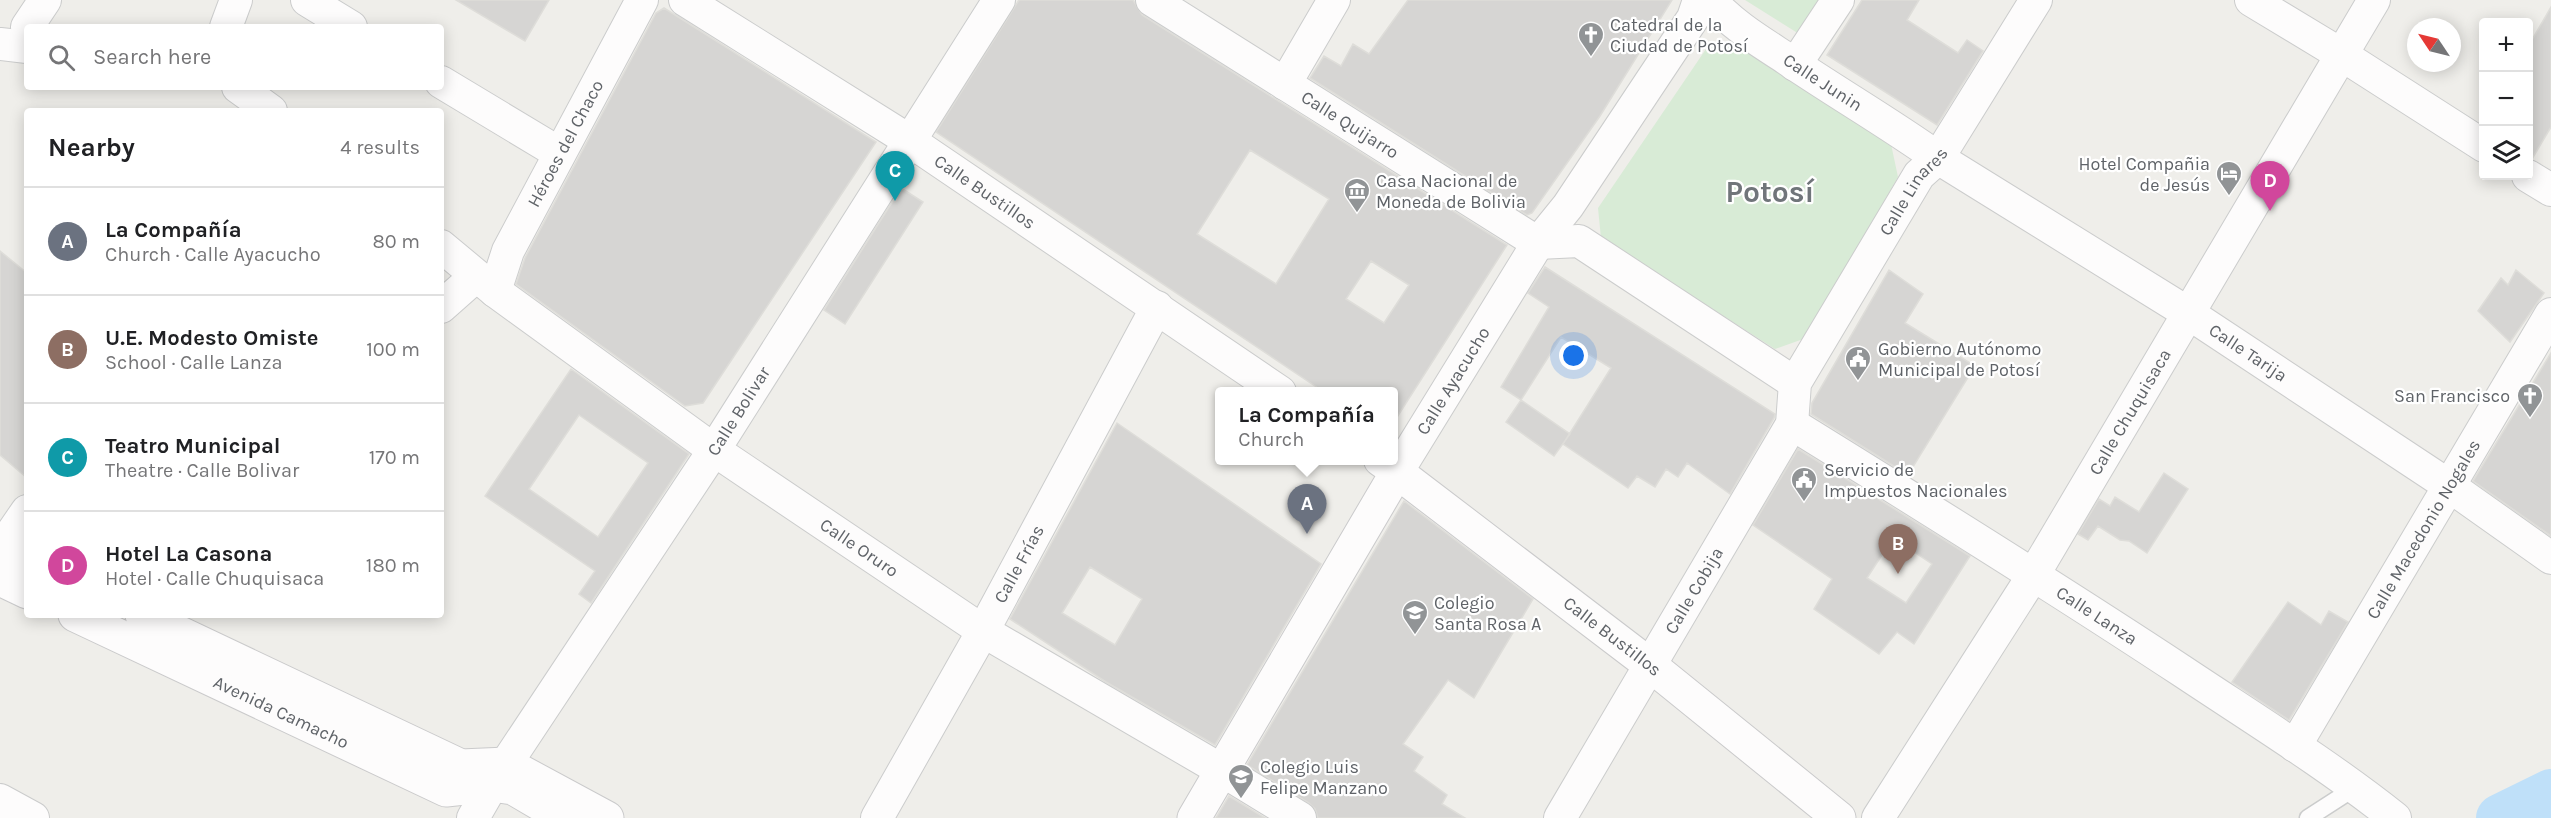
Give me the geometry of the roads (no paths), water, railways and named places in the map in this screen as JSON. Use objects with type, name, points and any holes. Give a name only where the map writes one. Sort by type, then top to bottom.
[{"type":"main road","name":"Calle Bustillos","points":[[1388,466],[1650,665],[1839,818]]},
{"type":"main road","name":"Calle Ayacucho","points":[[1194,818],[1223,771],[1388,466]]},
{"type":"main road","points":[[6,557],[24,587]]},
{"type":"main road","name":"Avenida Camacho","points":[[81,618],[446,790],[500,774]]},
{"type":"main road","name":"Avenida Camacho","points":[[148,618],[461,766],[500,774]]},
{"type":"main road","points":[[500,774],[513,788],[564,818]]},
{"type":"main road","points":[[500,774],[608,818]]},
{"type":"street","points":[[29,24],[45,0]]},
{"type":"street","points":[[227,24],[236,0]]},
{"type":"street","points":[[307,0],[346,24]]},
{"type":"street","name":"Héroes del Chaco","points":[[485,284],[508,251],[642,0]]},
{"type":"street","name":"Calle Bustillos","points":[[685,0],[910,141],[1273,387]]},
{"type":"street","name":"Calle Bolivar","points":[[473,818],[714,450],[999,0]]},
{"type":"street","name":"Calle Quijarro","points":[[1152,0],[1538,243]]},
{"type":"street","points":[[1285,84],[1334,0]]},
{"type":"street","points":[[1796,65],[1838,0]]},
{"type":"street","name":"Calle Linares","points":[[1795,383],[1919,175],[1938,158],[2036,0]]},
{"type":"street","points":[[2251,0],[2343,55],[2479,143]]},
{"type":"street","name":"Calle Chuquisaca","points":[[1878,818],[2034,574],[2374,0]]},
{"type":"street","name":"Calle Junin","points":[[1701,6],[1729,21],[1938,158]]},
{"type":"street","name":"Calle Ayacucho","points":[[1398,451],[1538,243],[1568,206],[1701,6]]},
{"type":"street","points":[[444,83],[559,153]]},
{"type":"street","points":[[242,90],[266,108]]},
{"type":"street","name":"Calle Tarija","points":[[1938,158],[2188,313],[2448,485],[2551,558]]},
{"type":"street","points":[[2533,179],[2551,190]]},
{"type":"street","points":[[1538,243],[1579,241],[1795,383],[1792,424]]},
{"type":"street","name":"Calle Oruro","points":[[444,249],[485,284],[714,450],[983,631],[1300,818]]},
{"type":"street","points":[[444,305],[485,284]]},
{"type":"street","name":"Calle Frías","points":[[877,818],[983,631],[1157,307]]},
{"type":"street","name":"Calle Macedonio Nogales","points":[[2295,746],[2551,314]]},
{"type":"street","name":"Calle Lanza","points":[[1792,424],[2034,574],[2356,787],[2395,818]]},
{"type":"street","name":"Calle Cobija","points":[[1560,818],[1792,424]]},
{"type":"street","points":[[6,557],[24,518]]},
{"type":"street","points":[[0,800],[33,818]]},
{"type":"lane","points":[[2308,818],[2356,787]]},
{"type":"waterway","points":[[2500,818],[2551,793]]},
{"type":"place","name":"Catedral de la Ciudad de Potosí","points":[[1591,58]]},
{"type":"place","name":"Hotel Compañia de Jesús","points":[[2229,197]]},
{"type":"place","name":"Teatro Municipal","points":[[895,201]]},
{"type":"place","name":"Hotel La Casona","points":[[2270,211]]},
{"type":"place","name":"Casa Nacional de Moneda de Bolivia","points":[[1357,214]]},
{"type":"place","name":"Gobierno Autónomo Municipal de Potosí","points":[[1858,382]]},
{"type":"place","name":"San Francisco","points":[[2530,419]]},
{"type":"place","name":"Servicio de Impuestos Nacionales","points":[[1804,503]]},
{"type":"place","name":"La Compañía","points":[[1307,534]]},
{"type":"place","name":"U.E. Modesto Omiste","points":[[1898,574]]},
{"type":"place","name":"Colegio Santa Rosa A","points":[[1415,636]]},
{"type":"place","name":"Colegio Luis Felipe Manzano","points":[[1241,800]]},
{"type":"district","name":"Potosí","points":[[1770,192]]}]
